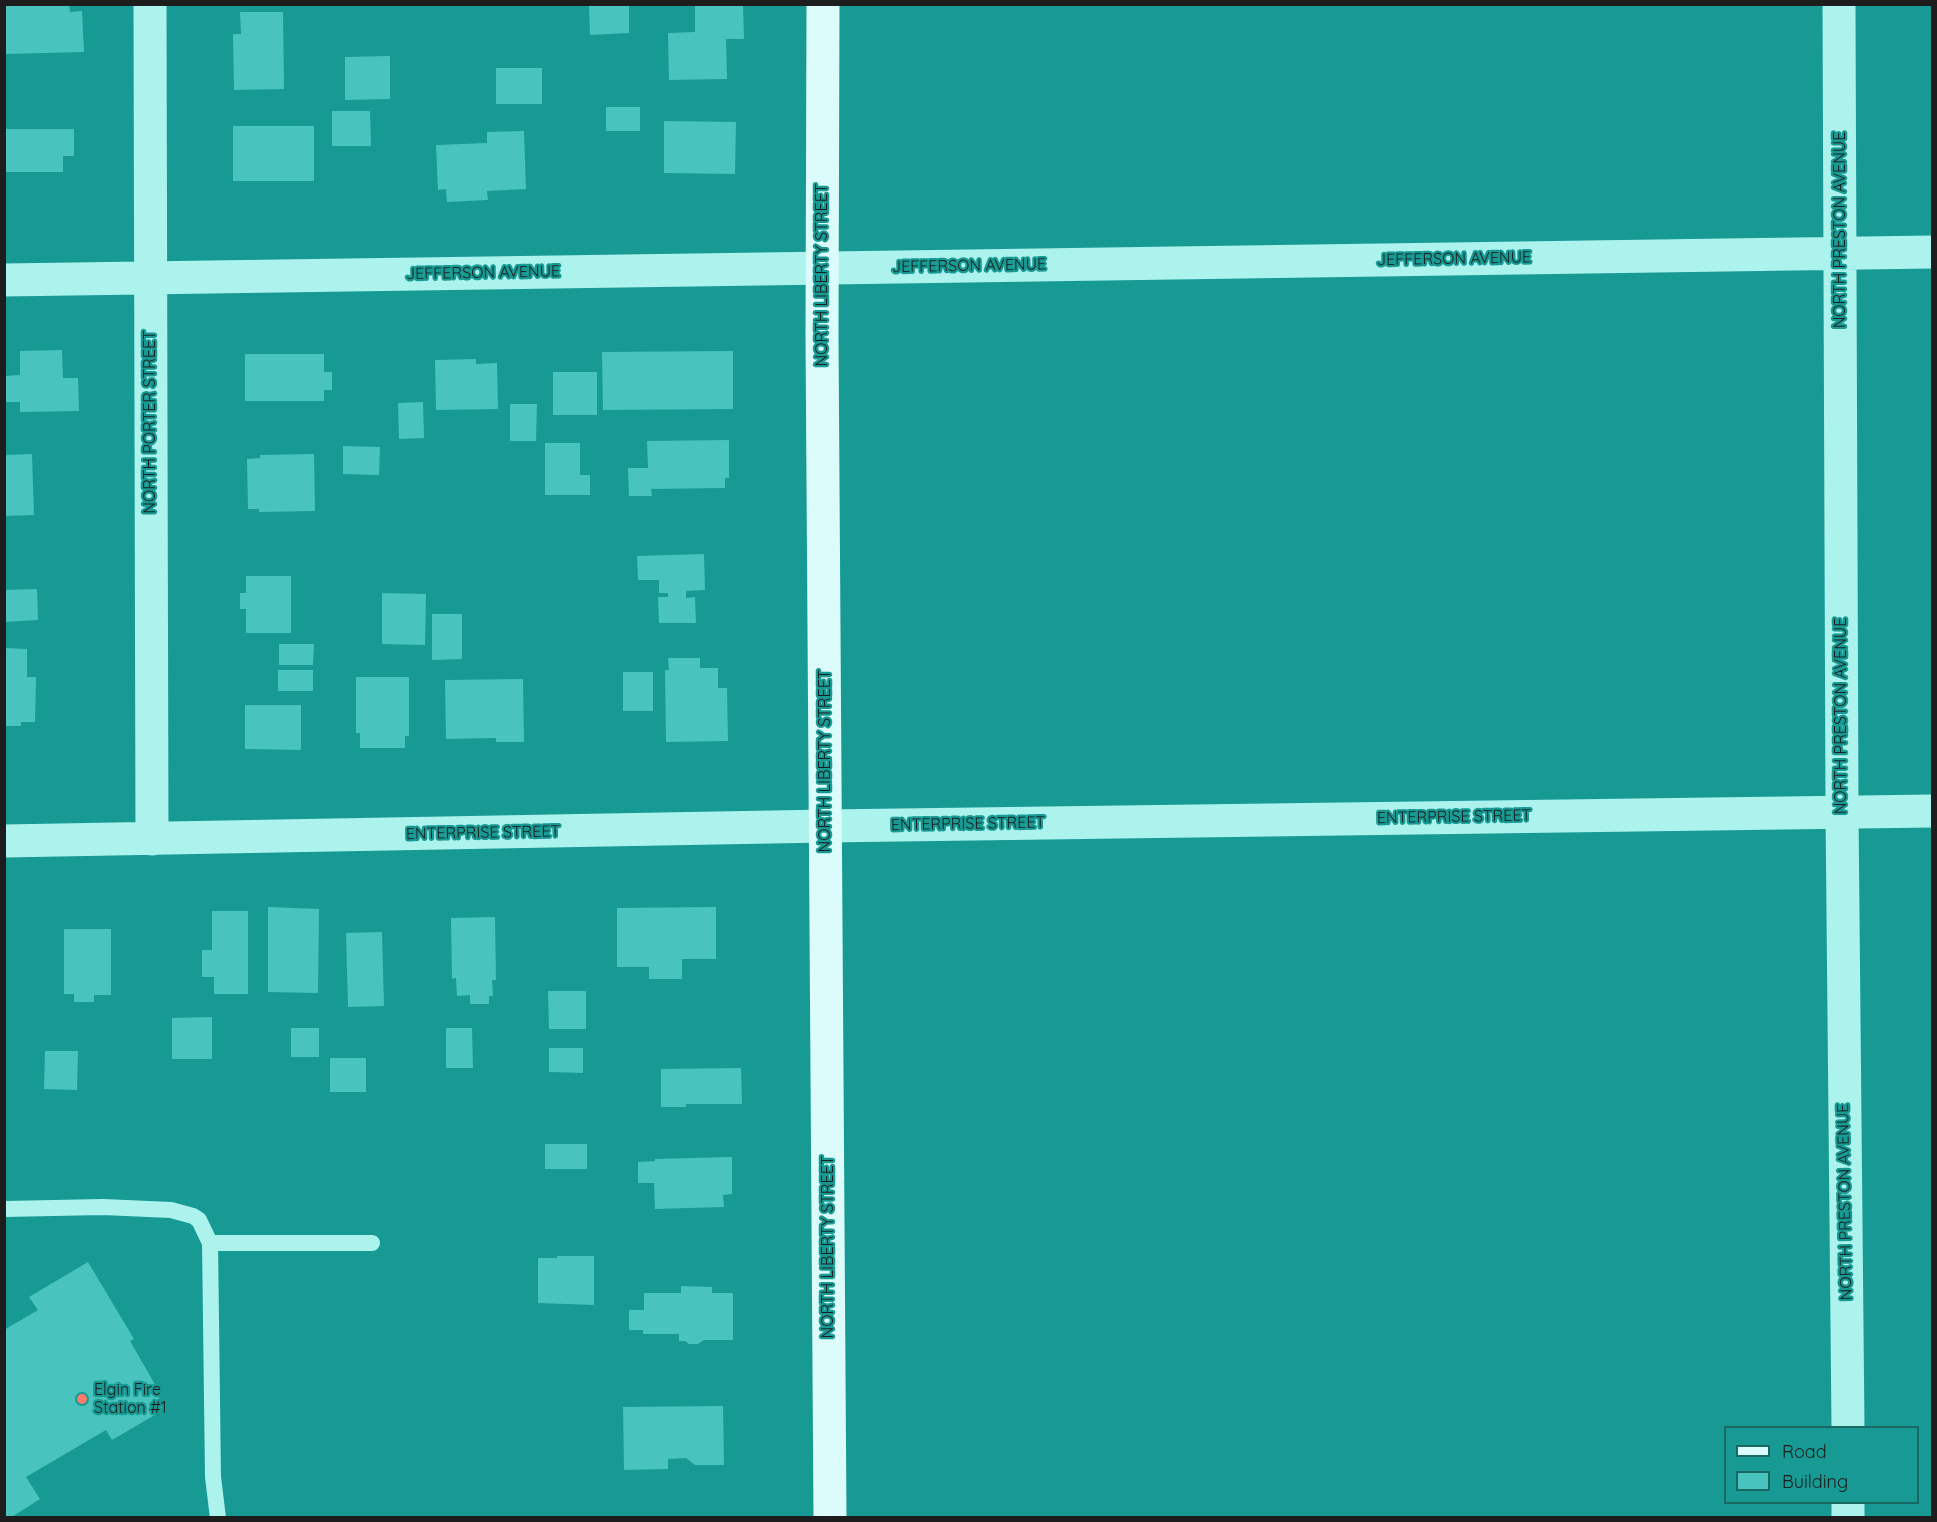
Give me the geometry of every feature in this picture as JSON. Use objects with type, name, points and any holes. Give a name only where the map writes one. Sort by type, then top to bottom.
[{"type":"main road","name":"NORTH LIBERTY STREET","points":[[823,4],[822,269],[830,1518]]},
{"type":"street","name":"NORTH PORTER STREET","points":[[150,4],[152,839]]},
{"type":"street","name":"NORTH PRESTON AVENUE","points":[[1839,4],[1842,811],[1848,1426]]},
{"type":"street","name":"JEFFERSON AVENUE","points":[[4,280],[1932,252]]},
{"type":"street","name":"ENTERPRISE STREET","points":[[4,841],[826,826],[1932,811]]},
{"type":"lane","points":[[4,1209],[103,1207],[171,1210],[199,1220],[210,1243],[213,1468],[218,1518]]},
{"type":"lane","points":[[210,1243],[372,1243]]},
{"type":"building","points":[[4,4],[69,4],[70,12],[82,11],[84,52],[6,54]]},
{"type":"building","points":[[589,5],[629,5],[629,33],[590,35]]},
{"type":"building","points":[[743,5],[744,39],[726,39],[727,79],[669,80],[668,33],[695,32],[695,6]]},
{"type":"building","points":[[240,12],[283,12],[284,89],[234,90],[233,34],[241,34]]},
{"type":"building","points":[[390,56],[390,99],[345,100],[345,57]]},
{"type":"building","points":[[496,68],[542,68],[542,104],[496,104]]},
{"type":"building","points":[[606,107],[640,107],[640,131],[606,131]]},
{"type":"building","points":[[332,111],[370,111],[371,146],[332,146]]},
{"type":"building","points":[[664,121],[736,122],[735,174],[664,173]]},
{"type":"building","points":[[233,126],[314,126],[314,181],[233,181]]},
{"type":"building","points":[[4,129],[74,129],[74,156],[63,156],[63,172],[4,172]]},
{"type":"building","points":[[524,131],[526,189],[487,191],[488,200],[447,202],[446,189],[438,190],[436,145],[487,143],[487,132]]},
{"type":"building","points":[[62,350],[63,378],[78,378],[79,411],[20,412],[20,402],[4,402],[4,376],[20,375],[20,351]]},
{"type":"building","points":[[733,351],[733,409],[603,410],[602,352]]},
{"type":"building","points":[[245,354],[324,354],[324,372],[332,372],[332,390],[324,390],[324,401],[245,401]]},
{"type":"building","points":[[476,359],[476,364],[497,363],[498,409],[436,410],[435,360]]},
{"type":"building","points":[[553,372],[597,372],[597,415],[553,415]]},
{"type":"building","points":[[423,402],[424,438],[399,439],[398,403]]},
{"type":"building","points":[[510,404],[537,404],[536,441],[510,441]]},
{"type":"building","points":[[729,440],[729,478],[725,478],[725,488],[651,489],[652,496],[629,496],[628,468],[648,468],[647,441]]},
{"type":"building","points":[[545,443],[580,443],[580,475],[590,475],[590,495],[545,495]]},
{"type":"building","points":[[343,446],[380,447],[379,475],[343,474]]},
{"type":"building","points":[[32,454],[34,515],[4,516],[4,455]]},
{"type":"building","points":[[314,454],[315,511],[259,512],[259,509],[248,509],[247,459],[260,458],[260,455]]},
{"type":"building","points":[[704,554],[705,590],[686,591],[686,598],[695,597],[696,623],[659,623],[658,597],[668,597],[668,593],[659,593],[659,580],[638,580],[637,556]]},
{"type":"building","points":[[246,576],[291,576],[291,633],[246,633],[246,609],[240,609],[240,593],[246,593]]},
{"type":"building","points":[[37,589],[38,620],[4,622],[4,590]]},
{"type":"building","points":[[382,593],[426,594],[425,645],[382,644]]},
{"type":"building","points":[[432,614],[462,614],[462,659],[432,660]]},
{"type":"building","points":[[279,644],[314,644],[313,665],[279,665]]},
{"type":"building","points":[[4,648],[27,649],[27,677],[36,677],[35,722],[21,722],[21,726],[4,726]]},
{"type":"building","points":[[668,658],[700,658],[700,668],[718,668],[718,688],[727,688],[728,741],[666,742],[665,670],[669,670]]},
{"type":"building","points":[[278,670],[313,670],[313,691],[278,691]]},
{"type":"building","points":[[623,672],[653,672],[653,711],[623,711]]},
{"type":"building","points":[[356,677],[409,677],[409,736],[405,736],[405,748],[360,748],[360,733],[356,733]]},
{"type":"building","points":[[523,679],[524,742],[496,742],[496,738],[446,739],[445,680]]},
{"type":"building","points":[[245,705],[301,705],[301,750],[245,749]]},
{"type":"building","points":[[268,907],[319,909],[318,993],[268,992]]},
{"type":"building","points":[[716,907],[716,959],[682,959],[682,979],[649,979],[649,967],[617,967],[617,908]]},
{"type":"building","points":[[212,911],[248,911],[248,994],[214,994],[214,977],[202,977],[202,950],[212,950]]},
{"type":"building","points":[[495,917],[496,980],[492,980],[493,996],[489,996],[489,1004],[470,1004],[470,995],[457,996],[456,978],[452,979],[451,918]]},
{"type":"building","points":[[64,929],[111,929],[111,995],[94,995],[94,1002],[74,1002],[74,994],[64,994]]},
{"type":"building","points":[[382,932],[384,1006],[348,1007],[346,933]]},
{"type":"building","points":[[548,991],[586,991],[586,1029],[549,1029]]},
{"type":"building","points":[[212,1017],[212,1059],[172,1059],[172,1018]]},
{"type":"building","points":[[291,1028],[319,1028],[319,1057],[291,1057]]},
{"type":"building","points":[[446,1028],[472,1028],[473,1068],[446,1068]]},
{"type":"building","points":[[549,1048],[583,1048],[583,1073],[549,1072]]},
{"type":"building","points":[[45,1051],[78,1051],[77,1090],[44,1089]]},
{"type":"building","points":[[330,1058],[366,1058],[366,1092],[330,1092]]},
{"type":"building","points":[[741,1068],[742,1104],[686,1104],[686,1107],[661,1107],[661,1069]]},
{"type":"building","points":[[545,1144],[587,1144],[587,1169],[545,1169]]},
{"type":"building","points":[[732,1157],[732,1194],[723,1195],[724,1207],[655,1209],[654,1183],[638,1183],[638,1162],[655,1161],[655,1159]]},
{"type":"building","points":[[557,1256],[594,1256],[594,1305],[538,1303],[538,1258],[557,1258]]},
{"type":"building","name":"Elgin Fire Station #1","points":[[88,1262],[134,1339],[130,1341],[157,1388],[154,1389],[165,1409],[112,1440],[106,1430],[26,1477],[40,1499],[10,1518],[4,1518],[4,1330],[38,1310],[29,1297]]},
{"type":"building","points":[[681,1286],[712,1287],[712,1293],[733,1293],[733,1340],[704,1340],[698,1344],[689,1344],[679,1341],[679,1334],[643,1334],[643,1330],[629,1330],[629,1310],[644,1310],[644,1293],[681,1293]]},
{"type":"building","points":[[723,1406],[724,1465],[695,1465],[686,1458],[668,1459],[668,1469],[624,1470],[623,1407]]},
{"type":"place","name":"Elgin Fire Station #1","points":[[82,1399]]}]
